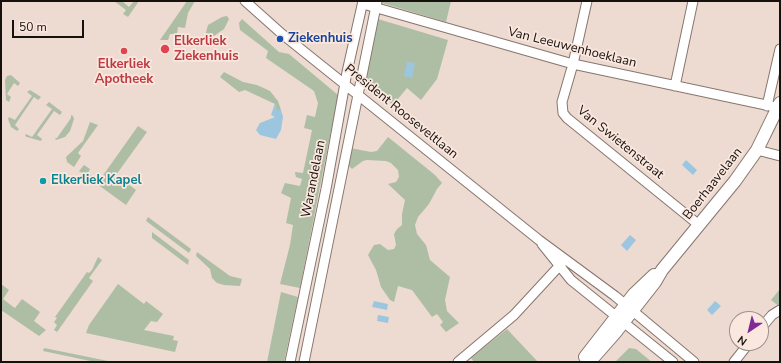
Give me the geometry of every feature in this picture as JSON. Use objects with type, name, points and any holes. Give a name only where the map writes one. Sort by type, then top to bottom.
[{"type":"main road","name":"Boerhaavelaan","points":[[620,319],[628,308],[656,282],[662,270],[757,150],[780,96]]},
{"type":"main road","points":[[583,362],[588,352],[620,319]]},
{"type":"main road","points":[[587,362],[593,358],[620,319]]},
{"type":"street","name":"Van Swietenstraat","points":[[587,1],[573,64],[562,102],[562,108],[567,118],[699,225]]},
{"type":"street","points":[[675,86],[693,1]]},
{"type":"street","name":"President Rooseveltlaan","points":[[247,2],[282,34],[694,362]]},
{"type":"street","name":"Van Leeuwenhoeklaan","points":[[363,3],[376,4],[573,64],[776,106]]},
{"type":"street","name":"Warandelaan","points":[[290,362],[326,189],[345,83],[363,3]]},
{"type":"street","name":"Warandelaan","points":[[304,362],[317,305],[376,4]]},
{"type":"street","name":"Boerhaavelaan","points":[[776,106],[780,49]]},
{"type":"street","points":[[757,150],[780,156]]},
{"type":"street","name":"President Rooseveltlaan","points":[[539,240],[572,280],[673,362]]},
{"type":"street","points":[[458,362],[514,316],[566,259]]},
{"type":"street","points":[[769,319],[780,310]]},
{"type":"street","points":[[734,362],[743,351]]},
{"type":"green space","points":[[114,1],[122,1],[129,7],[134,1],[139,1],[128,17],[123,14],[126,10]]},
{"type":"green space","points":[[187,1],[195,1],[188,13],[185,28],[178,27],[177,34],[170,34],[168,40],[160,40]]},
{"type":"green space","points":[[382,1],[451,1],[446,22],[382,3]]},
{"type":"green space","points":[[227,16],[229,19],[224,29],[214,36],[205,36],[208,25],[222,17]]},
{"type":"green space","points":[[242,19],[279,52],[289,54],[338,95],[300,288],[280,284],[290,245],[293,225],[286,223],[291,198],[281,193],[285,183],[300,186],[302,179],[296,177],[295,172],[303,173],[312,130],[304,128],[307,115],[315,117],[318,103],[314,91],[266,58],[268,51],[240,30],[239,23]]},
{"type":"green space","points":[[378,19],[448,40],[437,79],[421,100],[407,88],[393,105],[366,82]]},
{"type":"green space","points":[[224,72],[243,82],[257,85],[270,91],[278,101],[281,110],[276,110],[275,104],[245,90],[239,92],[220,77]]},
{"type":"green space","points":[[11,75],[20,83],[18,86],[14,83],[7,94],[11,97],[9,102],[6,100],[5,80],[7,76]]},
{"type":"green space","points":[[30,90],[41,97],[38,100],[34,97],[15,125],[19,129],[17,131],[11,127],[8,119],[9,117],[15,120],[32,96],[27,92]]},
{"type":"green space","points":[[49,102],[62,112],[60,115],[54,111],[37,135],[42,139],[41,141],[25,136],[26,134],[32,137],[52,109],[46,105]]},
{"type":"green space","points":[[71,115],[74,119],[70,131],[65,137],[56,140],[55,138],[57,138],[71,118]]},
{"type":"green space","points":[[90,122],[98,125],[78,153],[81,156],[74,167],[67,162],[66,157],[83,141]]},
{"type":"green space","points":[[138,126],[147,132],[116,175],[136,190],[126,205],[79,171],[84,165],[90,169],[88,173],[99,181]]},
{"type":"green space","points":[[388,137],[435,175],[442,183],[429,204],[418,217],[415,225],[417,234],[426,245],[430,260],[450,277],[445,300],[447,311],[459,323],[446,332],[440,325],[443,322],[437,314],[432,317],[412,290],[398,286],[394,302],[390,300],[381,287],[376,270],[368,255],[374,245],[380,244],[388,250],[394,249],[396,245],[394,234],[402,225],[402,214],[405,200],[388,184],[396,182],[399,177],[398,170],[391,163],[386,161],[367,160],[363,161],[352,169],[348,165],[350,148],[371,152],[377,151]]},
{"type":"green space","points":[[148,217],[191,249],[189,253],[146,221]]},
{"type":"green space","points":[[152,232],[189,260],[188,265],[152,238]]},
{"type":"green space","points":[[197,252],[230,276],[242,279],[240,286],[217,283],[212,278],[210,269],[196,256]]},
{"type":"green space","points":[[98,257],[102,260],[89,278],[93,281],[57,332],[54,330],[57,325],[54,322],[57,318],[55,317],[87,272],[89,273],[92,270]]},
{"type":"green space","points":[[1,284],[9,290],[3,299],[12,306],[15,308],[22,299],[40,312],[34,321],[46,330],[39,336],[1,310]]},
{"type":"green space","points":[[118,284],[144,304],[146,301],[163,314],[157,322],[151,321],[144,330],[174,336],[173,340],[178,341],[175,352],[86,333],[89,325]]},
{"type":"green space","points":[[780,289],[780,307],[771,300]]},
{"type":"green space","points":[[281,292],[298,297],[284,362],[267,362]]},
{"type":"green space","points":[[507,329],[538,362],[474,362],[471,358]]},
{"type":"green space","points":[[44,348],[113,362],[95,362],[43,351]]},
{"type":"green space","points":[[629,348],[636,349],[652,362],[615,362]]},
{"type":"water","points":[[407,62],[415,63],[412,78],[404,76]]},
{"type":"water","points":[[275,103],[276,110],[281,110],[283,117],[281,130],[276,139],[260,135],[256,130],[260,123],[275,117],[271,115]]},
{"type":"water","points":[[686,160],[697,170],[693,175],[682,165]]},
{"type":"water","points":[[630,235],[636,240],[627,251],[621,245]]},
{"type":"water","points":[[374,301],[388,304],[387,310],[372,307]]},
{"type":"water","points":[[715,301],[721,306],[712,315],[707,310]]},
{"type":"water","points":[[378,315],[389,317],[388,323],[377,321]]},
{"type":"place","name":"Ziekenhuis","points":[[280,39]]},
{"type":"place","name":"Elkerliek Ziekenhuis","points":[[165,49]]},
{"type":"place","name":"Elkerliek Apotheek","points":[[124,51]]},
{"type":"place","name":"Elkerliek Kapel","points":[[43,181]]}]
